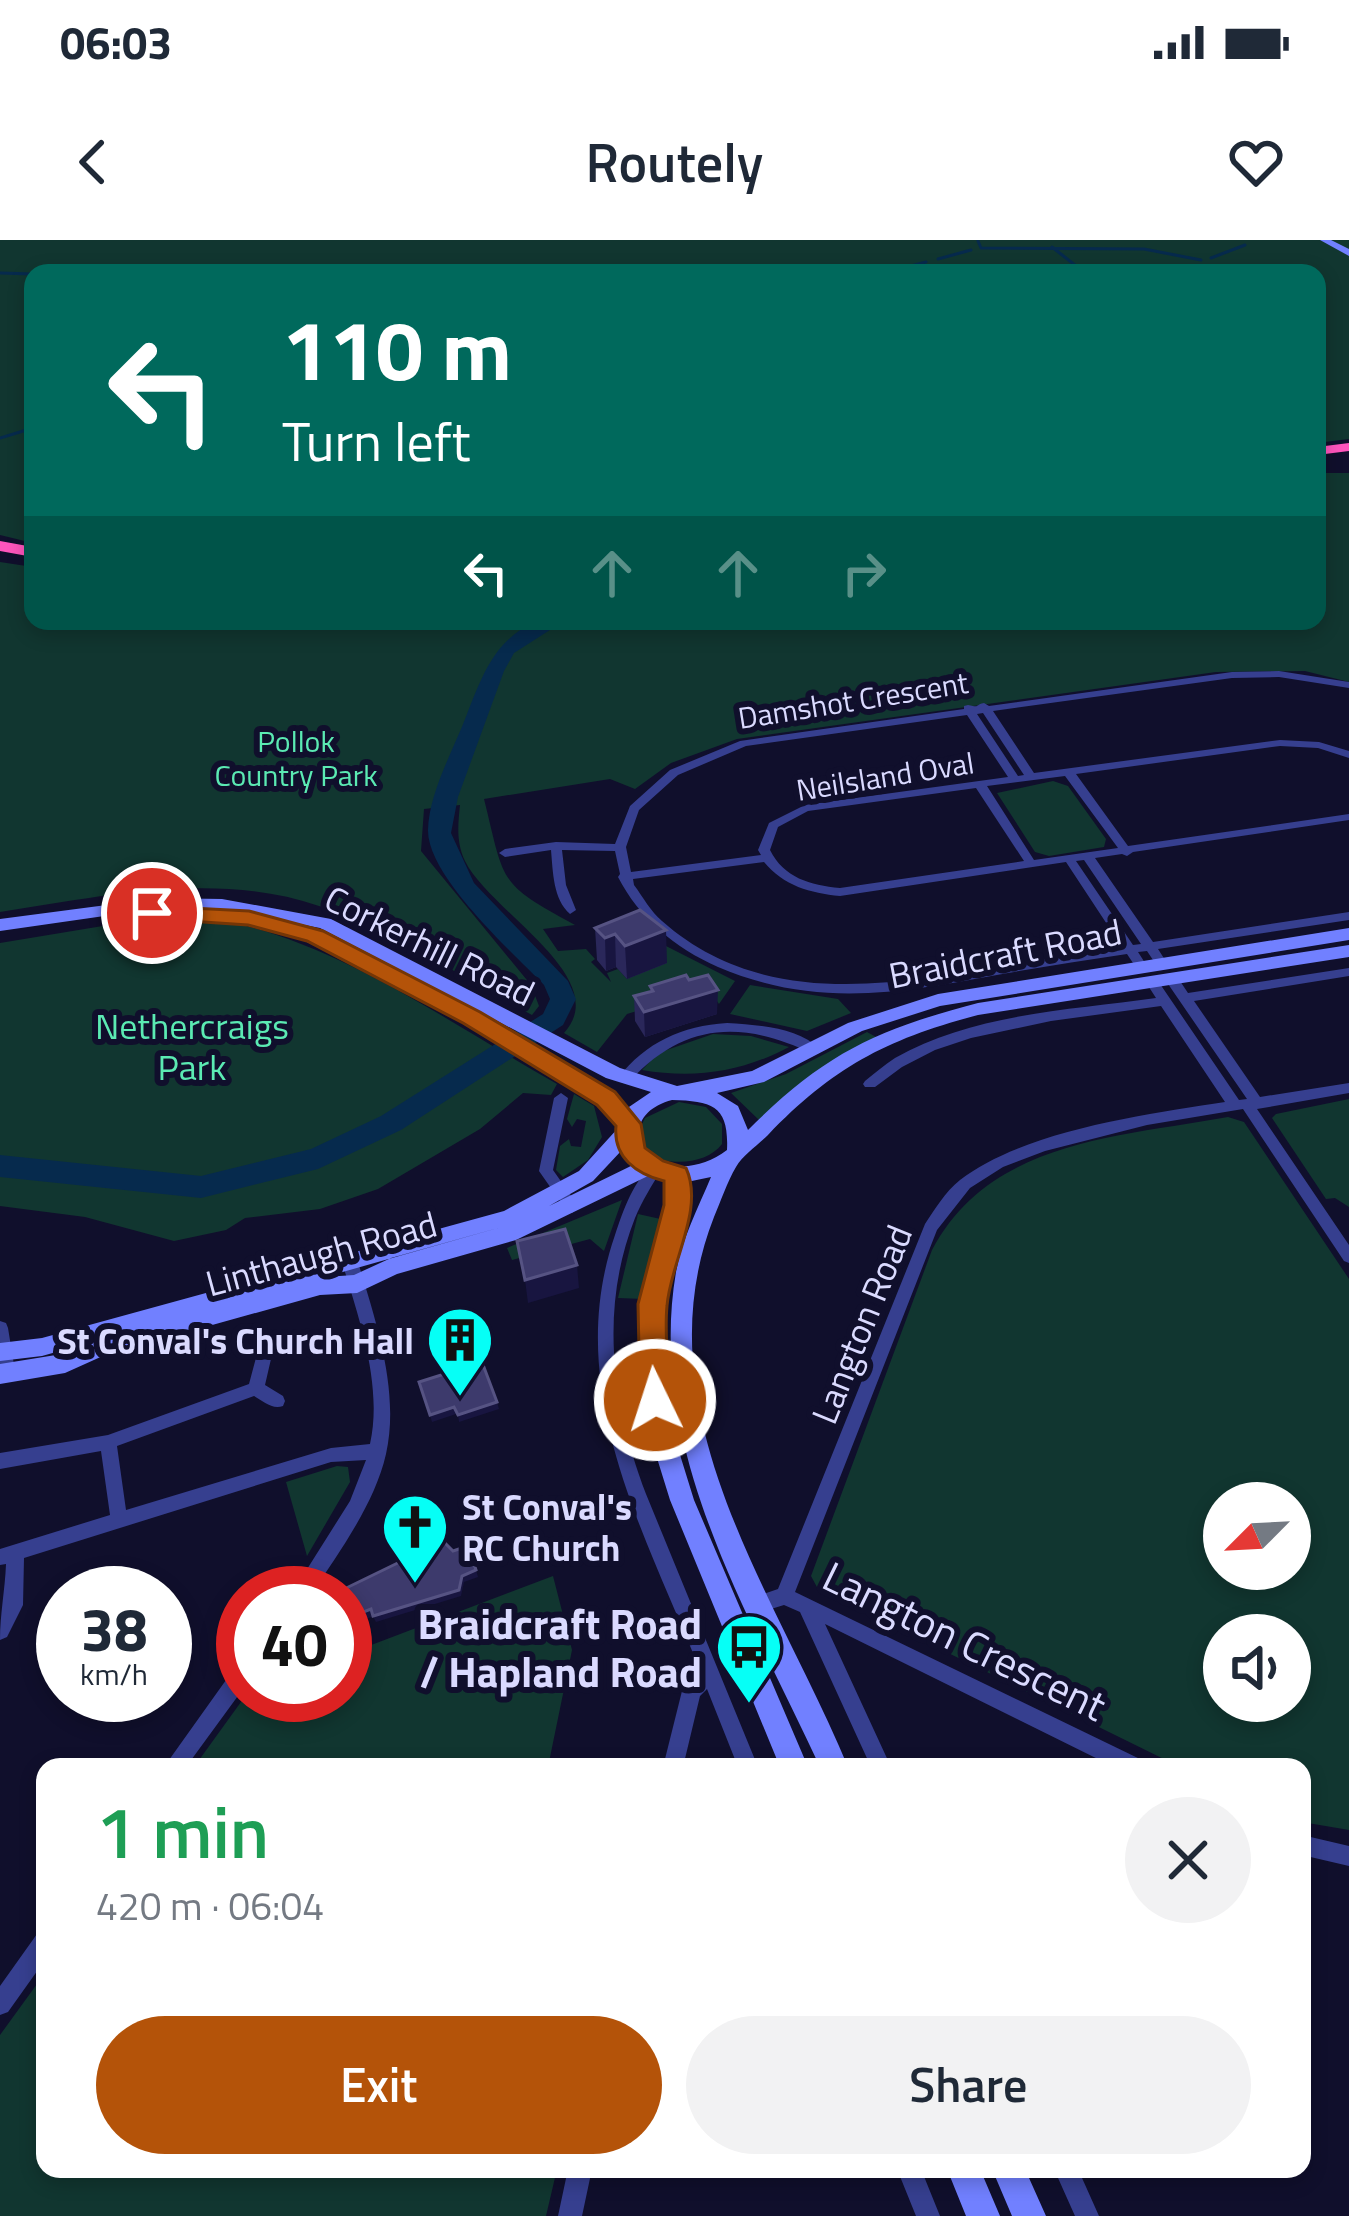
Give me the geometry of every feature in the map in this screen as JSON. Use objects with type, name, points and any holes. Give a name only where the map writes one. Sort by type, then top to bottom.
[{"type":"street","points":[[1324,240],[1349,250]]},
{"type":"street","points":[[1336,240],[1349,250]]},
{"type":"street","name":"Damshot Crescent","points":[[619,848],[634,807],[665,775],[704,755],[744,743],[968,708],[1240,674],[1300,676],[1349,686]]},
{"type":"street","points":[[984,706],[1032,778]]},
{"type":"street","points":[[968,708],[1015,780]]},
{"type":"street","name":"Neilsland Oval","points":[[766,858],[768,831],[795,811],[1280,742],[1319,745],[1349,755]]},
{"type":"street","points":[[1069,773],[1127,852]]},
{"type":"street","points":[[980,785],[1032,866]]},
{"type":"street","points":[[506,853],[556,846],[619,848],[624,878],[766,858],[794,882],[840,892],[1349,818]]},
{"type":"street","points":[[556,846],[560,885],[569,910]]},
{"type":"street","points":[[1089,858],[1151,964],[1165,1001],[1247,1106],[1349,1257]]},
{"type":"street","points":[[1070,860],[1151,964],[1185,998],[1247,1106]]},
{"type":"street","name":"Braidcraft Road","points":[[624,878],[634,901],[670,939],[743,974],[817,989],[1349,951]]},
{"type":"street","name":"Corkerhill Road","points":[[0,925],[160,903],[270,910],[325,923],[532,1041],[625,1078],[684,1092]]},
{"type":"street","name":"Corkerhill Road","points":[[0,935],[152,913],[249,918],[315,936],[478,1012]]},
{"type":"street","name":"Braidcraft Road","points":[[830,1758],[758,1604],[689,1421],[680,1333],[693,1248],[732,1154],[820,1075],[887,1039],[978,1010],[1349,916]]},
{"type":"street","name":"Braidcraft Road","points":[[684,1092],[757,1077],[870,1021],[938,1000],[1349,934]]},
{"type":"street","points":[[1185,998],[1349,972]]},
{"type":"street","name":"Braidcraft Road","points":[[870,1084],[908,1057],[981,1033],[1165,1001]]},
{"type":"street","points":[[870,1021],[887,1039]]},
{"type":"street","points":[[625,1078],[661,1042],[712,1027],[766,1032],[813,1049]]},
{"type":"street","name":"Corkerhill Road","points":[[532,1041],[565,1071],[593,1088],[628,1128]]},
{"type":"street","name":"Langton Road","points":[[784,1596],[930,1228],[964,1185],[991,1167],[1052,1142],[1349,1088]]},
{"type":"street","points":[[684,1092],[714,1099],[730,1111],[740,1134],[732,1154],[703,1172],[660,1170],[634,1154],[628,1128],[646,1102],[684,1092]]},
{"type":"street","points":[[561,1098],[546,1171],[566,1200]]},
{"type":"street","name":"Linthaugh Road","points":[[566,1200],[628,1128]]},
{"type":"street","points":[[660,1170],[677,1205],[652,1304],[651,1354],[660,1429],[691,1521],[790,1758]]},
{"type":"street","points":[[660,1170],[637,1195],[616,1259],[605,1352],[608,1390],[629,1474],[744,1758]]},
{"type":"street","name":"Linthaugh Road","points":[[2,1355],[65,1363],[100,1348],[354,1273],[509,1234],[566,1200],[660,1170]]},
{"type":"street","points":[[319,1566],[368,1488],[380,1451],[381,1377],[354,1273]]},
{"type":"street","points":[[256,1388],[263,1359]]},
{"type":"street","points":[[256,1388],[277,1401]]},
{"type":"street","points":[[0,1461],[108,1442],[256,1388]]},
{"type":"street","points":[[108,1442],[119,1520]]},
{"type":"street","points":[[0,1631],[14,1605],[8,1555],[332,1455],[380,1451]]},
{"type":"street","points":[[691,1521],[720,1510]]},
{"type":"street","name":"Langton Crescent","points":[[758,1604],[784,1596],[806,1605],[1117,1758]]},
{"type":"street","points":[[806,1605],[877,1758]]},
{"type":"street","points":[[675,1758],[692,1691],[710,1673]]},
{"type":"street","points":[[770,1712],[804,1699]]},
{"type":"street","points":[[181,1758],[216,1710]]},
{"type":"street","points":[[1311,1847],[1349,1856]]},
{"type":"street","points":[[0,2004],[36,1954]]},
{"type":"street","points":[[570,2216],[578,2178]]},
{"type":"street","points":[[913,2178],[928,2216]]},
{"type":"street","points":[[967,2178],[983,2216]]},
{"type":"street","points":[[1012,2178],[1029,2216]]},
{"type":"street","points":[[1070,2178],[1088,2216]]},
{"type":"green space","points":[[0,240],[1349,240],[1349,439],[1326,442],[1326,264],[24,264],[24,541],[0,535]]},
{"type":"green space","name":"Pollok Country Park","points":[[1326,473],[1349,473],[1349,682],[1305,671],[1216,672],[737,739],[671,763],[635,789],[610,779],[484,799],[508,878],[531,899],[575,925],[543,929],[558,951],[586,949],[595,959],[591,962],[611,982],[607,973],[618,969],[627,979],[664,945],[735,981],[719,1004],[708,989],[649,990],[663,1003],[627,1014],[597,1052],[564,1033],[575,1012],[573,990],[561,968],[478,881],[465,861],[459,840],[460,805],[424,809],[421,851],[531,985],[539,1006],[532,1015],[374,928],[280,896],[200,888],[160,890],[0,912],[0,562],[24,566],[24,630],[1326,630]]},
{"type":"green space","points":[[1053,781],[1068,786],[1106,839],[1104,847],[1049,856],[1035,852],[997,793]]},
{"type":"green space","name":"Nethercraigs Park","points":[[139,920],[223,922],[289,940],[368,975],[557,1084],[551,1095],[523,1093],[480,1129],[378,1189],[320,1209],[245,1218],[226,1230],[174,1241],[85,1217],[0,1206],[0,943]]},
{"type":"green space","points":[[750,985],[838,999],[851,1013],[807,1031],[730,1014]]},
{"type":"green space","points":[[867,1032],[876,1037],[823,1068],[759,1120],[731,1093],[786,1074]]},
{"type":"green space","points":[[713,1034],[751,1036],[789,1047],[718,1071],[642,1070],[658,1053]]},
{"type":"green space","points":[[574,1094],[594,1106],[602,1137],[588,1160],[563,1177],[556,1170],[560,1146],[569,1139],[571,1146],[581,1147],[586,1121],[577,1119],[572,1127],[567,1119]]},
{"type":"green space","points":[[1349,1099],[1349,1207],[1335,1198],[1326,1199],[1272,1118]]},
{"type":"green space","points":[[679,1102],[706,1107],[722,1124],[722,1144],[711,1154],[681,1162],[652,1155],[643,1146],[640,1134],[645,1118]]},
{"type":"green space","points":[[1228,1117],[1244,1122],[1349,1279],[1349,1830],[1311,1824],[1311,1758],[1162,1758],[818,1589],[811,1576],[932,1250],[957,1214],[987,1186],[1061,1150]]},
{"type":"green space","points":[[622,1200],[604,1251],[590,1239],[512,1260],[507,1248]]},
{"type":"green space","points":[[638,1214],[665,1220],[644,1299],[618,1298]]},
{"type":"green space","points":[[348,1467],[350,1482],[307,1556],[286,1482]]},
{"type":"green space","points":[[553,1576],[572,1650],[550,1758],[200,1758],[226,1722],[372,1722],[372,1645]]},
{"type":"green space","points":[[36,1985],[36,2178],[555,2178],[546,2216],[0,2216],[0,2035]]},
{"type":"building","points":[[640,910],[666,930],[625,946],[615,934],[605,938],[595,928]]},
{"type":"building","points":[[686,975],[689,980],[708,975],[718,990],[644,1012],[634,996],[653,991],[650,986]]},
{"type":"building","points":[[565,1229],[577,1265],[525,1280],[517,1241]]},
{"type":"building","name":"St Conval's Church Hall","points":[[482,1362],[497,1402],[458,1415],[454,1407],[430,1415],[419,1382]]},
{"type":"building","name":"St Conval's RC Church","points":[[443,1541],[453,1551],[468,1546],[476,1570],[462,1576],[459,1590],[373,1616],[372,1576]]},
{"type":"waterway","points":[[978,241],[981,248],[1054,248]]},
{"type":"waterway","points":[[1211,258],[1245,245]]},
{"type":"waterway","points":[[1054,248],[1144,249],[1201,260]]},
{"type":"waterway","points":[[1054,248],[1074,264]]},
{"type":"waterway","points":[[938,259],[971,250]]},
{"type":"waterway","points":[[918,264],[926,262]]},
{"type":"waterway","points":[[0,273],[24,274]]},
{"type":"waterway","points":[[0,438],[24,431]]},
{"type":"waterway","points":[[0,1166],[201,1187],[318,1158],[391,1123],[554,1019],[563,999],[555,981],[463,886],[439,833],[447,797],[494,671],[506,650],[532,630]]},
{"type":"place","name":"St Conval's Church Hall","points":[[460,1399]]},
{"type":"place","name":"St Conval's RC Church","points":[[415,1586]]},
{"type":"place","name":"Braidcraft Road / Hapland Road","points":[[749,1706]]},
{"type":"route","points":[[152,913],[249,918],[315,936],[471,1018],[606,1099],[628,1124],[634,1154],[655,1169],[677,1175],[679,1196],[652,1304],[655,1400]]}]
